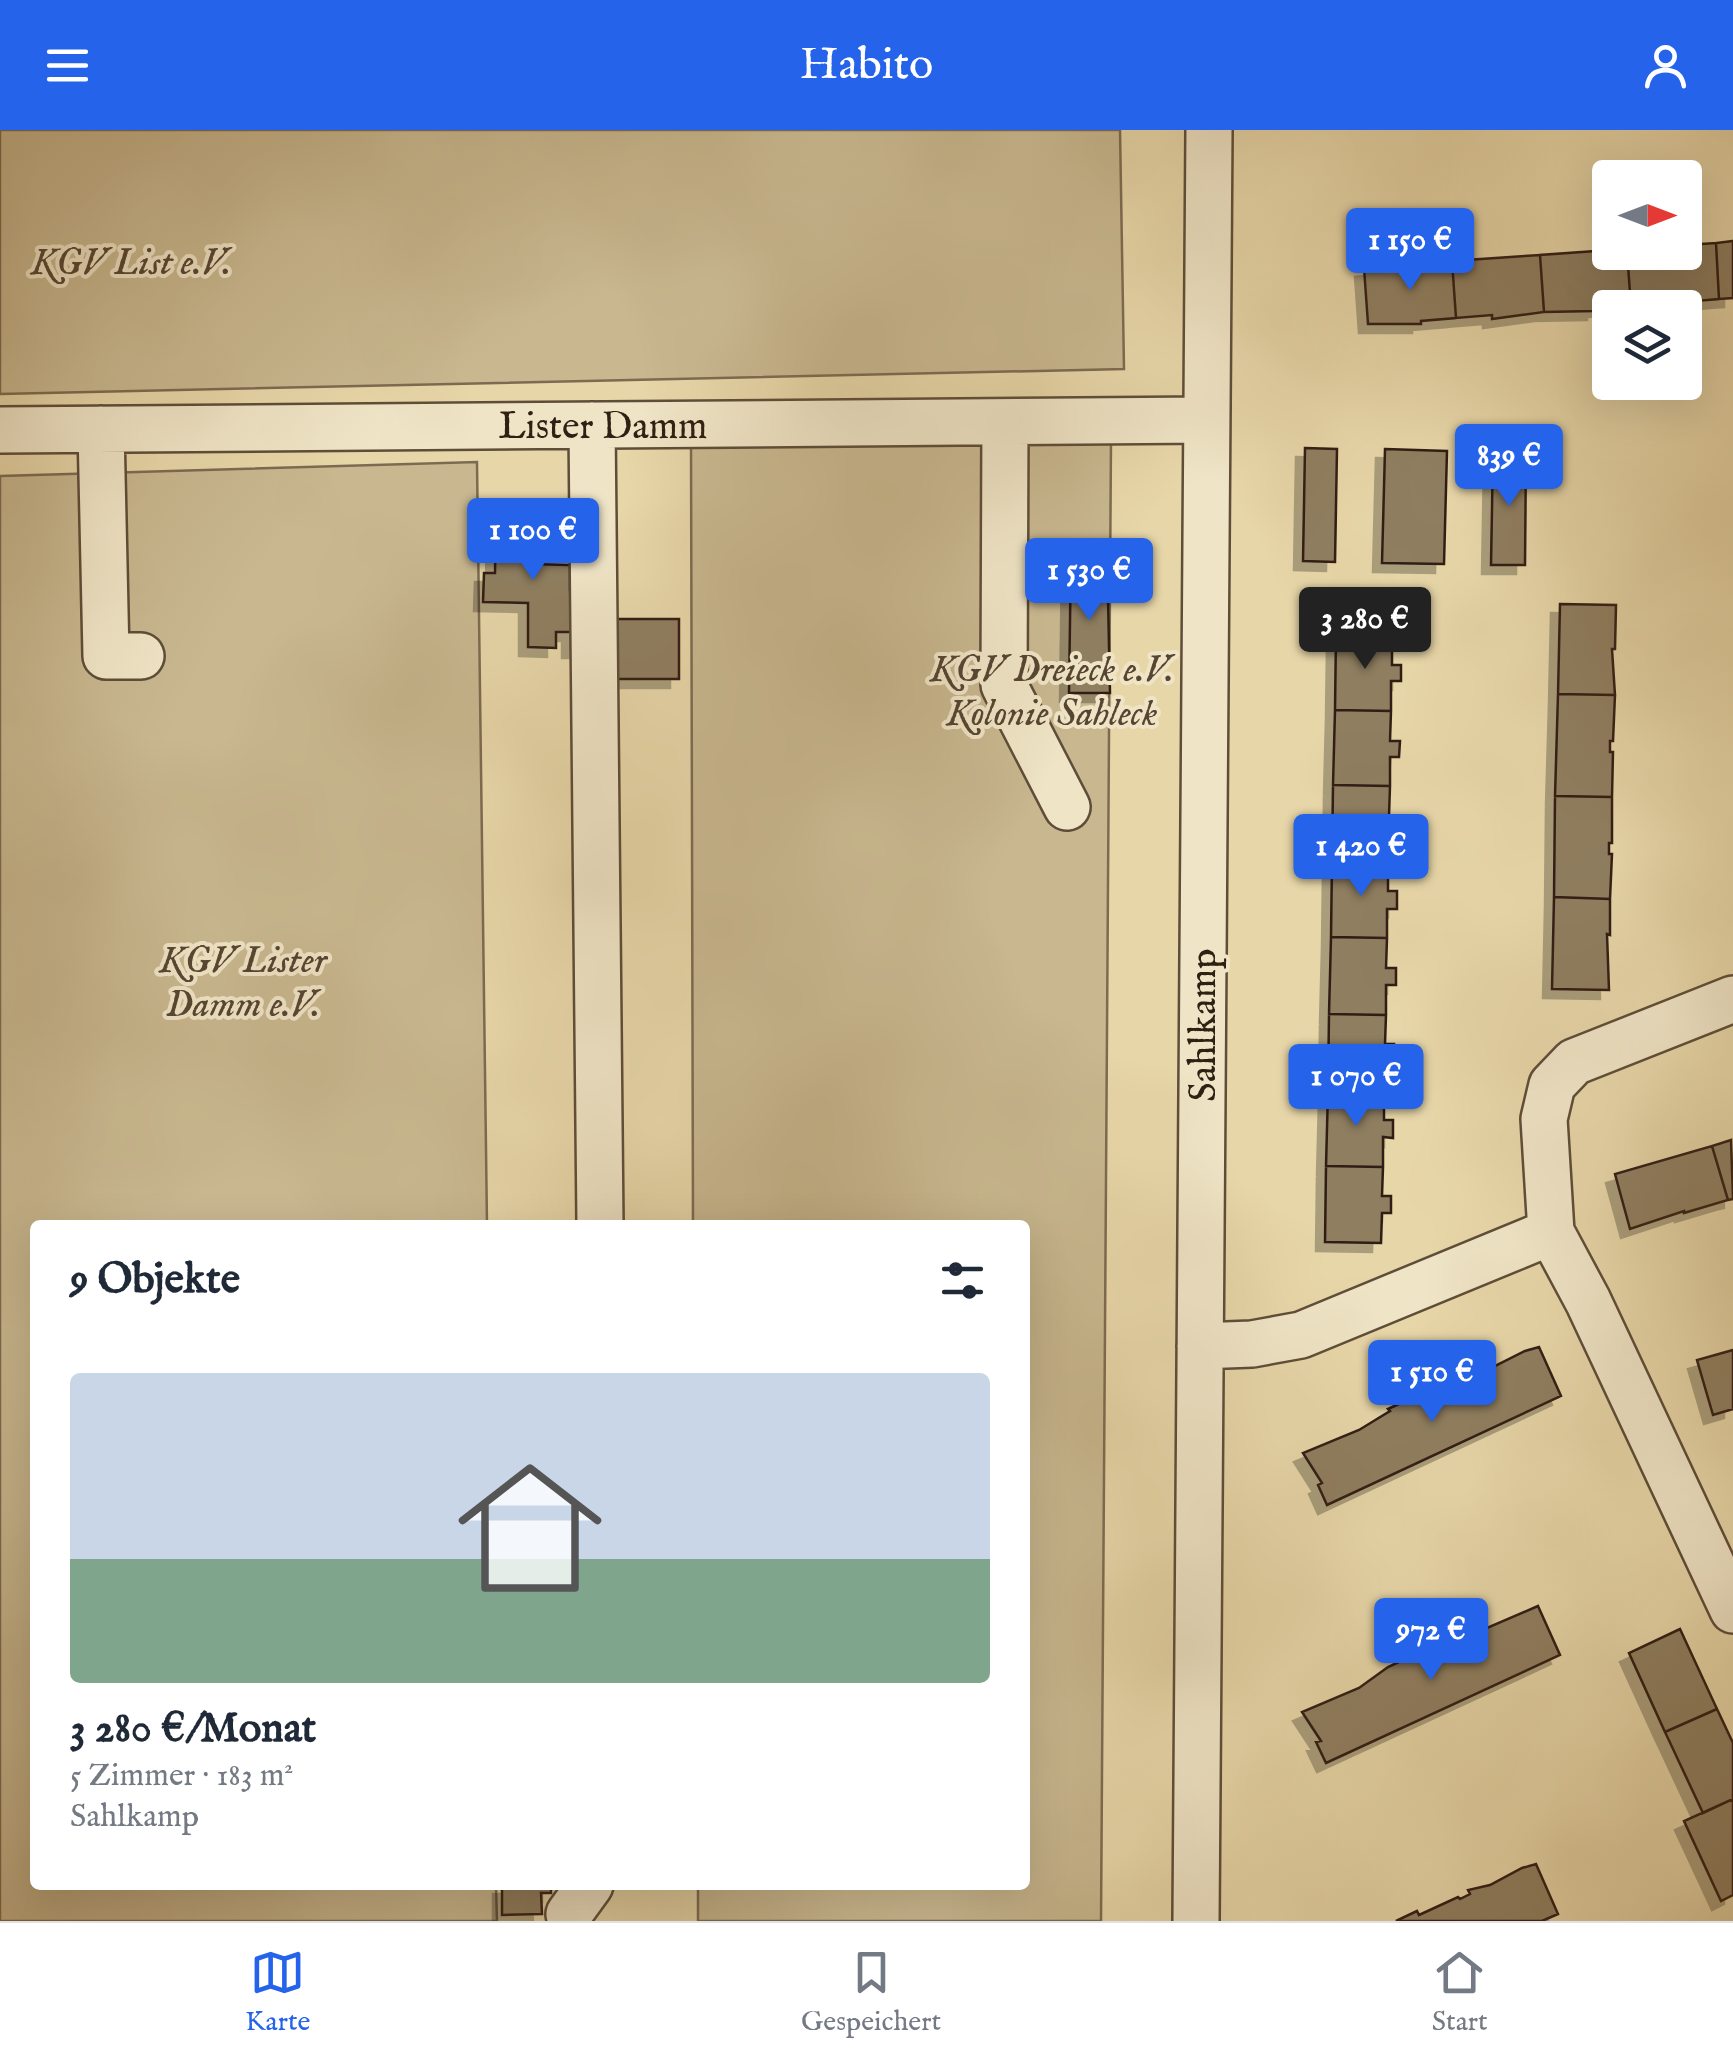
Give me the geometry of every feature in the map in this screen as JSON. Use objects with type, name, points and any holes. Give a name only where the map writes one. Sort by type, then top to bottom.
[{"type":"street","name":"Sahlkamp","points":[[1196,1921],[1208,130]]},
{"type":"street","name":"Lister Damm","points":[[0,430],[1206,420]]},
{"type":"street","points":[[1005,422],[1004,685],[1067,807]]},
{"type":"street","points":[[592,425],[600,1220]]},
{"type":"street","points":[[101,429],[106,656],[141,656]]},
{"type":"street","points":[[1733,999],[1574,1062],[1552,1085],[1544,1118],[1551,1232],[1733,1610]]},
{"type":"street","points":[[1200,1346],[1252,1344],[1301,1336],[1551,1232]]},
{"type":"green space","name":"KGV List e.V.","points":[[0,130],[1120,130],[1124,369],[0,394]]},
{"type":"green space","name":"KGV Dreieck e.V. Kolonie Sahleck","points":[[1111,439],[1101,1921],[698,1921],[698,1890],[1030,1890],[1030,1220],[693,1220],[691,441]]},
{"type":"green space","name":"KGV Lister Damm e.V.","points":[[477,462],[487,1220],[30,1220],[30,1890],[496,1890],[497,1921],[0,1921],[0,476]]},
{"type":"building","points":[[1733,241],[1733,298],[1719,299],[1716,243]]},
{"type":"building","points":[[1716,243],[1719,299],[1702,300],[1702,290],[1630,290],[1628,270],[1702,270],[1702,244]]},
{"type":"building","points":[[1592,251],[1592,270],[1628,270],[1630,290],[1592,290],[1592,311],[1544,312],[1540,255]]},
{"type":"building","points":[[1540,255],[1544,312],[1492,319],[1492,315],[1456,318],[1452,261]]},
{"type":"building","points":[[1452,261],[1456,318],[1421,324],[1368,324],[1364,268]]},
{"type":"building","points":[[1305,448],[1337,449],[1335,562],[1303,561]]},
{"type":"building","points":[[1385,449],[1447,451],[1444,564],[1382,563]]},
{"type":"building","points":[[1493,452],[1526,453],[1525,565],[1491,565]]},
{"type":"building","points":[[496,503],[530,503],[530,564],[570,565],[570,590],[585,590],[584,649],[571,649],[571,632],[556,632],[556,648],[528,647],[528,603],[483,602],[484,573],[495,573]]},
{"type":"building","points":[[1071,550],[1107,550],[1110,693],[1069,693]]},
{"type":"building","points":[[1560,604],[1616,605],[1612,649],[1615,695],[1558,694]]},
{"type":"building","points":[[616,619],[679,619],[679,679],[616,679]]},
{"type":"building","points":[[1336,634],[1392,634],[1392,665],[1401,665],[1401,681],[1391,681],[1391,711],[1335,710]]},
{"type":"building","points":[[1558,694],[1615,695],[1610,741],[1612,797],[1555,796]]},
{"type":"building","points":[[1335,710],[1391,711],[1390,741],[1400,741],[1399,757],[1390,757],[1390,786],[1333,785]]},
{"type":"building","points":[[1333,785],[1390,786],[1389,816],[1399,816],[1398,833],[1388,833],[1388,862],[1332,861]]},
{"type":"building","points":[[1555,796],[1612,797],[1610,899],[1554,897]]},
{"type":"building","points":[[1332,861],[1388,862],[1388,891],[1397,891],[1397,909],[1387,909],[1387,938],[1331,937]]},
{"type":"building","points":[[1554,897],[1610,899],[1609,990],[1552,989]]},
{"type":"building","points":[[1331,937],[1387,938],[1386,968],[1396,968],[1396,985],[1386,985],[1386,1015],[1329,1014]]},
{"type":"building","points":[[1329,1014],[1386,1015],[1385,1044],[1394,1044],[1394,1061],[1384,1061],[1384,1091],[1328,1090]]},
{"type":"building","points":[[1328,1090],[1384,1091],[1384,1120],[1393,1120],[1393,1138],[1383,1137],[1383,1167],[1326,1166]]},
{"type":"building","points":[[1731,1140],[1733,1199],[1728,1200],[1712,1146]]},
{"type":"building","points":[[1712,1146],[1728,1200],[1630,1229],[1615,1174]]},
{"type":"building","points":[[1326,1166],[1383,1167],[1382,1196],[1391,1196],[1391,1213],[1382,1213],[1381,1243],[1325,1242]]},
{"type":"building","points":[[1539,1347],[1561,1396],[1327,1505],[1318,1485],[1322,1483],[1303,1453],[1359,1430],[1388,1409],[1420,1394],[1422,1398],[1463,1382]]},
{"type":"building","points":[[1733,1350],[1733,1409],[1713,1415],[1697,1360]]},
{"type":"building","points":[[1538,1606],[1560,1655],[1326,1763],[1316,1742],[1321,1741],[1302,1712],[1359,1688],[1388,1667],[1420,1652],[1422,1656]]},
{"type":"building","points":[[1680,1629],[1717,1709],[1665,1732],[1629,1653]]},
{"type":"building","points":[[1717,1709],[1733,1743],[1733,1799],[1703,1813],[1665,1732]]},
{"type":"building","points":[[1733,1799],[1733,1895],[1721,1901],[1684,1821]]},
{"type":"building","points":[[1536,1864],[1558,1914],[1542,1921],[1396,1921],[1460,1899],[1470,1894],[1468,1890],[1490,1885]]},
{"type":"building","points":[[502,1890],[551,1890],[541,1893],[542,1914],[502,1915]]}]
